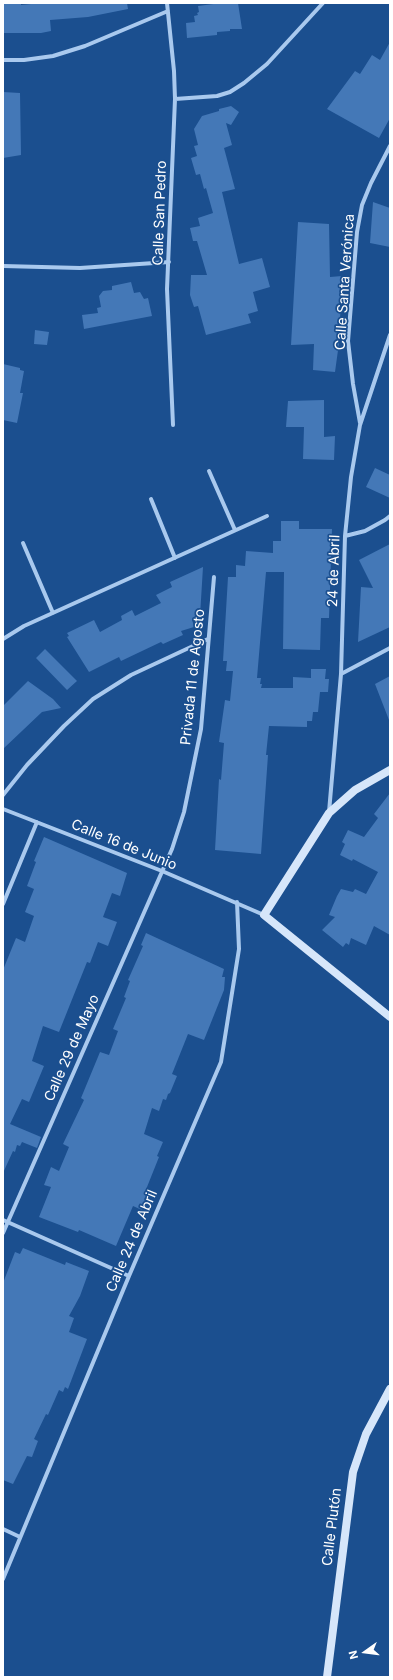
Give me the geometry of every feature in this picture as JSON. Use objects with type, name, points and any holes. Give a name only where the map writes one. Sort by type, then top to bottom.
[{"type":"street","name":"Calle San Pedro","points":[[167,3],[174,71],[175,99],[168,289],[173,425]]},
{"type":"street","points":[[175,99],[217,96],[230,92],[244,83],[267,64],[323,3]]},
{"type":"street","points":[[3,60],[24,60],[53,56],[85,46],[168,11]]},
{"type":"street","name":"Calle Santa Verónica","points":[[360,425],[348,341],[357,232],[362,205],[371,183],[390,146]]},
{"type":"street","points":[[3,266],[80,268],[169,262]]},
{"type":"street","name":"24 de Abril","points":[[329,813],[341,674],[346,536],[351,477],[360,425],[390,335]]},
{"type":"street","points":[[209,471],[235,530]]},
{"type":"street","points":[[151,498],[175,558]]},
{"type":"street","points":[[3,639],[24,626],[267,516]]},
{"type":"street","points":[[346,536],[365,531],[390,516]]},
{"type":"street","points":[[23,543],[53,613]]},
{"type":"street","name":"Privada 11 de Agosto","points":[[162,871],[172,849],[184,812],[201,729],[214,577]]},
{"type":"street","points":[[3,795],[27,765],[64,726],[93,699],[131,675],[208,639]]},
{"type":"street","points":[[341,674],[390,648]]},
{"type":"street","points":[[390,770],[355,790],[329,813],[264,915],[390,1017]]},
{"type":"street","name":"Calle 16 de Junio","points":[[3,809],[162,871],[237,902],[264,915]]},
{"type":"street","points":[[3,904],[37,822]]},
{"type":"street","name":"Calle 29 de Mayo","points":[[3,1234],[162,871]]},
{"type":"street","name":"Calle 24 de Abril","points":[[3,1579],[128,1276],[221,1062],[239,949],[237,902]]},
{"type":"street","points":[[3,1220],[128,1276]]},
{"type":"street","name":"Calle Plutón","points":[[327,1677],[353,1472],[366,1434],[390,1389]]},
{"type":"street","points":[[3,1529],[20,1537]]},
{"type":"building","points":[[3,3],[21,3],[21,5],[41,3],[127,3],[128,9],[88,17],[50,20],[51,31],[41,33],[3,33]]},
{"type":"building","points":[[221,3],[238,3],[242,29],[230,29],[230,31],[217,32],[217,35],[187,38],[186,23],[195,22],[194,16],[198,15],[197,13],[199,12],[198,6]]},
{"type":"building","points":[[390,42],[390,118],[379,138],[327,109],[355,71],[360,74],[372,55],[380,60]]},
{"type":"building","points":[[3,92],[20,93],[21,155],[3,158]]},
{"type":"building","points":[[231,106],[239,112],[231,125],[226,123],[232,145],[224,148],[235,189],[222,192],[239,264],[262,258],[270,287],[253,292],[258,311],[248,314],[251,323],[206,335],[198,306],[194,307],[190,295],[191,275],[207,275],[197,241],[193,241],[190,228],[200,226],[198,218],[213,213],[206,188],[204,189],[200,174],[196,175],[191,158],[197,156],[194,146],[198,145],[194,129],[202,116]]},
{"type":"building","points":[[373,202],[390,208],[390,247],[370,243]]},
{"type":"building","points":[[298,222],[329,224],[330,277],[342,276],[339,343],[335,372],[313,370],[314,344],[291,345]]},
{"type":"building","points":[[131,282],[134,293],[140,292],[144,299],[148,298],[152,316],[84,329],[82,315],[98,313],[97,308],[101,307],[99,296],[103,291],[112,290],[112,286]]},
{"type":"building","points":[[35,330],[49,332],[47,345],[34,344]]},
{"type":"building","points":[[3,364],[20,368],[20,370],[24,371],[20,393],[23,393],[17,423],[3,420]]},
{"type":"building","points":[[324,400],[324,437],[335,436],[334,460],[303,459],[304,427],[286,427],[288,401]]},
{"type":"building","points":[[375,468],[390,475],[390,498],[366,487]]},
{"type":"building","points":[[281,521],[299,521],[299,529],[332,529],[329,618],[321,618],[320,650],[283,649],[284,572],[266,572],[257,678],[261,678],[261,688],[293,688],[293,677],[311,678],[311,669],[326,669],[325,679],[329,679],[328,692],[320,692],[318,712],[313,712],[312,721],[307,721],[307,727],[269,726],[261,854],[215,850],[219,779],[221,780],[224,743],[219,742],[225,700],[230,701],[233,671],[226,671],[227,661],[223,661],[228,577],[236,577],[236,565],[245,566],[246,551],[273,553],[273,541],[281,541]]},
{"type":"building","points":[[390,544],[390,627],[358,642],[361,587],[373,588],[359,560]]},
{"type":"building","points":[[203,567],[200,616],[192,619],[194,627],[181,631],[183,635],[163,644],[161,642],[121,661],[119,657],[89,672],[67,637],[69,636],[67,633],[94,620],[100,632],[122,620],[121,616],[132,610],[135,616],[161,603],[156,595],[172,587],[170,582]]},
{"type":"building","points":[[45,649],[77,681],[67,690],[36,658]]},
{"type":"building","points":[[390,676],[390,720],[389,720],[375,684]]},
{"type":"building","points":[[28,681],[53,699],[61,708],[42,712],[3,749],[3,706]]},
{"type":"building","points":[[390,793],[390,935],[374,926],[366,945],[351,938],[349,945],[346,943],[343,947],[322,930],[335,917],[329,915],[337,896],[341,889],[353,892],[355,889],[366,894],[378,872],[353,859],[352,861],[340,855],[345,844],[342,842],[348,830],[364,837],[378,818],[374,814]]},
{"type":"building","points":[[44,837],[127,873],[120,896],[112,893],[103,917],[117,922],[108,946],[98,942],[90,963],[87,962],[59,1032],[43,1026],[32,1061],[44,1066],[29,1102],[22,1099],[10,1124],[41,1137],[37,1148],[22,1142],[20,1146],[17,1145],[15,1152],[13,1151],[3,1173],[3,970],[16,938],[25,942],[34,916],[25,912],[34,889],[27,886],[36,862],[34,861]]},
{"type":"building","points":[[146,933],[224,969],[222,977],[225,977],[224,990],[204,1040],[188,1034],[172,1074],[177,1076],[170,1093],[168,1094],[166,1100],[163,1099],[159,1111],[152,1108],[144,1134],[163,1142],[157,1156],[159,1157],[145,1192],[149,1194],[142,1210],[133,1206],[116,1246],[79,1230],[78,1232],[39,1217],[51,1187],[44,1185],[51,1167],[59,1171],[69,1147],[63,1144],[84,1100],[81,1098],[100,1052],[109,1055],[118,1031],[113,1029],[126,998],[124,997],[130,981],[128,980],[143,946],[141,945]]},
{"type":"building","points":[[23,1248],[65,1265],[66,1262],[89,1271],[80,1296],[69,1316],[74,1318],[69,1332],[87,1339],[68,1389],[65,1387],[63,1392],[59,1390],[48,1415],[46,1414],[34,1439],[38,1441],[32,1457],[27,1456],[13,1484],[3,1480],[3,1283],[15,1252],[20,1254]]}]
